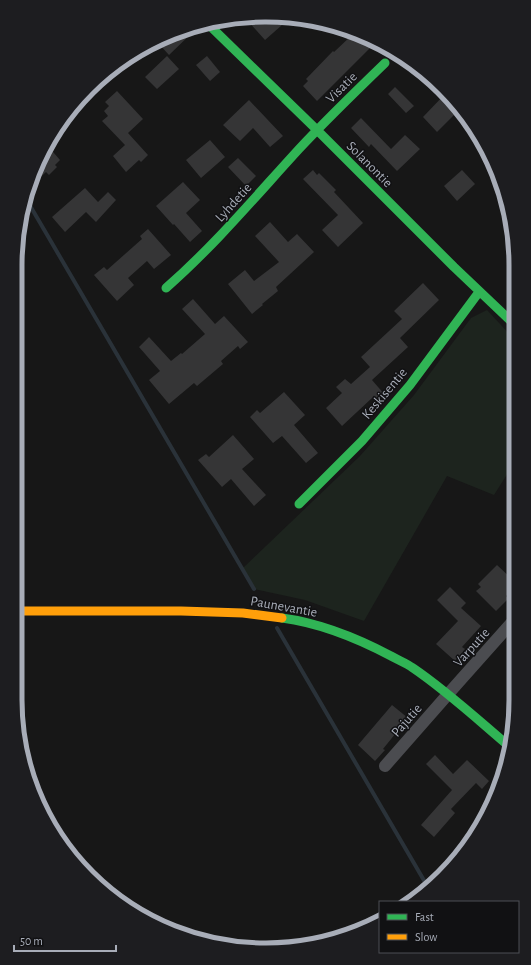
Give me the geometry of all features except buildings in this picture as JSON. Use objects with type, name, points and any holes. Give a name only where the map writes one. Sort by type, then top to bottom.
[{"type":"street","name":"Solanontie","points":[[212,28],[317,130],[448,262],[509,319]]},
{"type":"street","name":"Visatie","points":[[317,130],[385,63]]},
{"type":"street","name":"Lyhdetie","points":[[166,288],[208,250],[317,130]]},
{"type":"street","name":"Keskisentie","points":[[299,504],[362,441],[410,385],[479,292]]},
{"type":"street","name":"Paunevantie","points":[[22,611],[181,611],[243,613],[295,620],[339,632],[378,648],[412,667],[448,694],[505,743]]},
{"type":"street","name":"Varputie","points":[[448,694],[509,627]]},
{"type":"street","name":"Pajutie","points":[[386,766],[448,694]]},
{"type":"shaded area","points":[[487,310],[509,334],[509,471],[494,495],[447,476],[364,621],[305,600],[254,589],[243,568],[360,456],[414,395],[471,318]]},
{"type":"waterway","points":[[29,205],[254,589]]},
{"type":"waterway","points":[[277,628],[426,883]]},
{"type":"traffic: fast","points":[[212,28],[454,267],[509,319]]},
{"type":"traffic: fast","points":[[166,288],[218,238],[310,138],[385,63]]},
{"type":"traffic: fast","points":[[299,504],[362,441],[410,385],[479,292]]},
{"type":"traffic: fast","points":[[282,618],[296,620],[338,632],[378,649],[408,665],[450,696],[505,743]]},
{"type":"traffic: slow","points":[[22,611],[181,611],[243,613],[282,618]]}]
